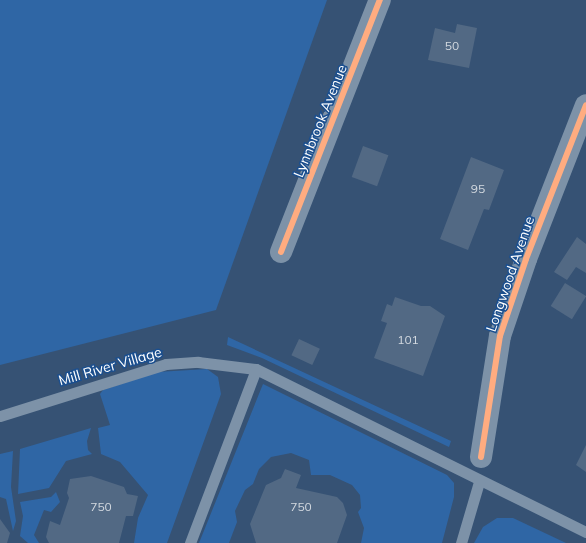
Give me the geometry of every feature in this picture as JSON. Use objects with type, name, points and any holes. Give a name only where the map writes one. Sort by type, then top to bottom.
[{"type":"street","name":"Lynnbrook Avenue","points":[[281,252],[380,0]]},
{"type":"street","name":"Longwood Avenue","points":[[481,457],[500,336],[526,259],[586,105]]},
{"type":"lane","name":"Mill River Village","points":[[0,416],[166,364],[198,362],[256,369],[479,482],[586,532]]},
{"type":"lane","points":[[190,543],[256,369]]},
{"type":"lane","points":[[460,543],[479,482]]},
{"type":"shaded area","points":[[0,0],[327,0],[216,310],[0,365]]},
{"type":"shaded area","points":[[228,337],[451,441],[449,447],[262,358],[227,345]]},
{"type":"shaded area","points":[[207,369],[218,377],[221,394],[167,543],[134,543],[138,518],[148,495],[120,462],[101,454],[98,428],[110,425],[100,394],[103,390],[157,372]]},
{"type":"shaded area","points":[[263,384],[447,475],[454,483],[454,497],[442,543],[361,543],[364,528],[358,512],[361,508],[360,495],[352,485],[330,475],[311,475],[309,460],[291,453],[271,457],[259,469],[253,484],[245,490],[235,511],[237,522],[229,543],[199,543]]},
{"type":"shaded area","points":[[91,428],[87,441],[88,450],[92,454],[66,461],[49,488],[18,494],[20,449]]},
{"type":"shaded area","points":[[13,451],[11,487],[16,521],[13,531],[6,499],[0,497],[0,454]]},
{"type":"shaded area","points":[[56,492],[60,502],[51,512],[44,510],[34,535],[39,543],[28,543],[20,536],[23,516],[20,502],[51,497]]},
{"type":"shaded area","points":[[497,518],[513,518],[566,543],[474,543],[483,527]]},
{"type":"building","points":[[457,24],[477,28],[469,68],[428,60],[435,28],[455,33]]},
{"type":"building","points":[[363,146],[388,155],[377,186],[352,177]]},
{"type":"building","points":[[471,157],[504,170],[489,210],[484,209],[468,250],[440,239]]},
{"type":"building","points":[[577,237],[586,244],[586,273],[576,267],[567,280],[554,272]]},
{"type":"building","points":[[565,283],[586,296],[572,319],[551,306]]},
{"type":"building","points":[[395,297],[421,306],[430,306],[445,316],[423,376],[374,358],[387,323],[381,321],[387,304],[392,306]]},
{"type":"building","points":[[299,339],[320,349],[312,365],[291,355]]},
{"type":"building","points":[[586,445],[586,472],[576,465]]},
{"type":"building","points":[[285,469],[301,475],[296,488],[337,497],[343,503],[347,515],[337,543],[256,543],[250,524],[266,485],[281,478]]},
{"type":"building","points":[[91,476],[124,487],[127,494],[138,496],[133,516],[126,516],[119,543],[49,543],[46,537],[50,521],[60,525],[69,498],[67,493],[70,479]]},
{"type":"building","points":[[0,519],[10,533],[7,543],[0,543]]},
{"type":"cycle path","points":[[281,252],[380,0]]},
{"type":"cycle path","points":[[481,457],[500,336],[526,259],[586,105]]}]
